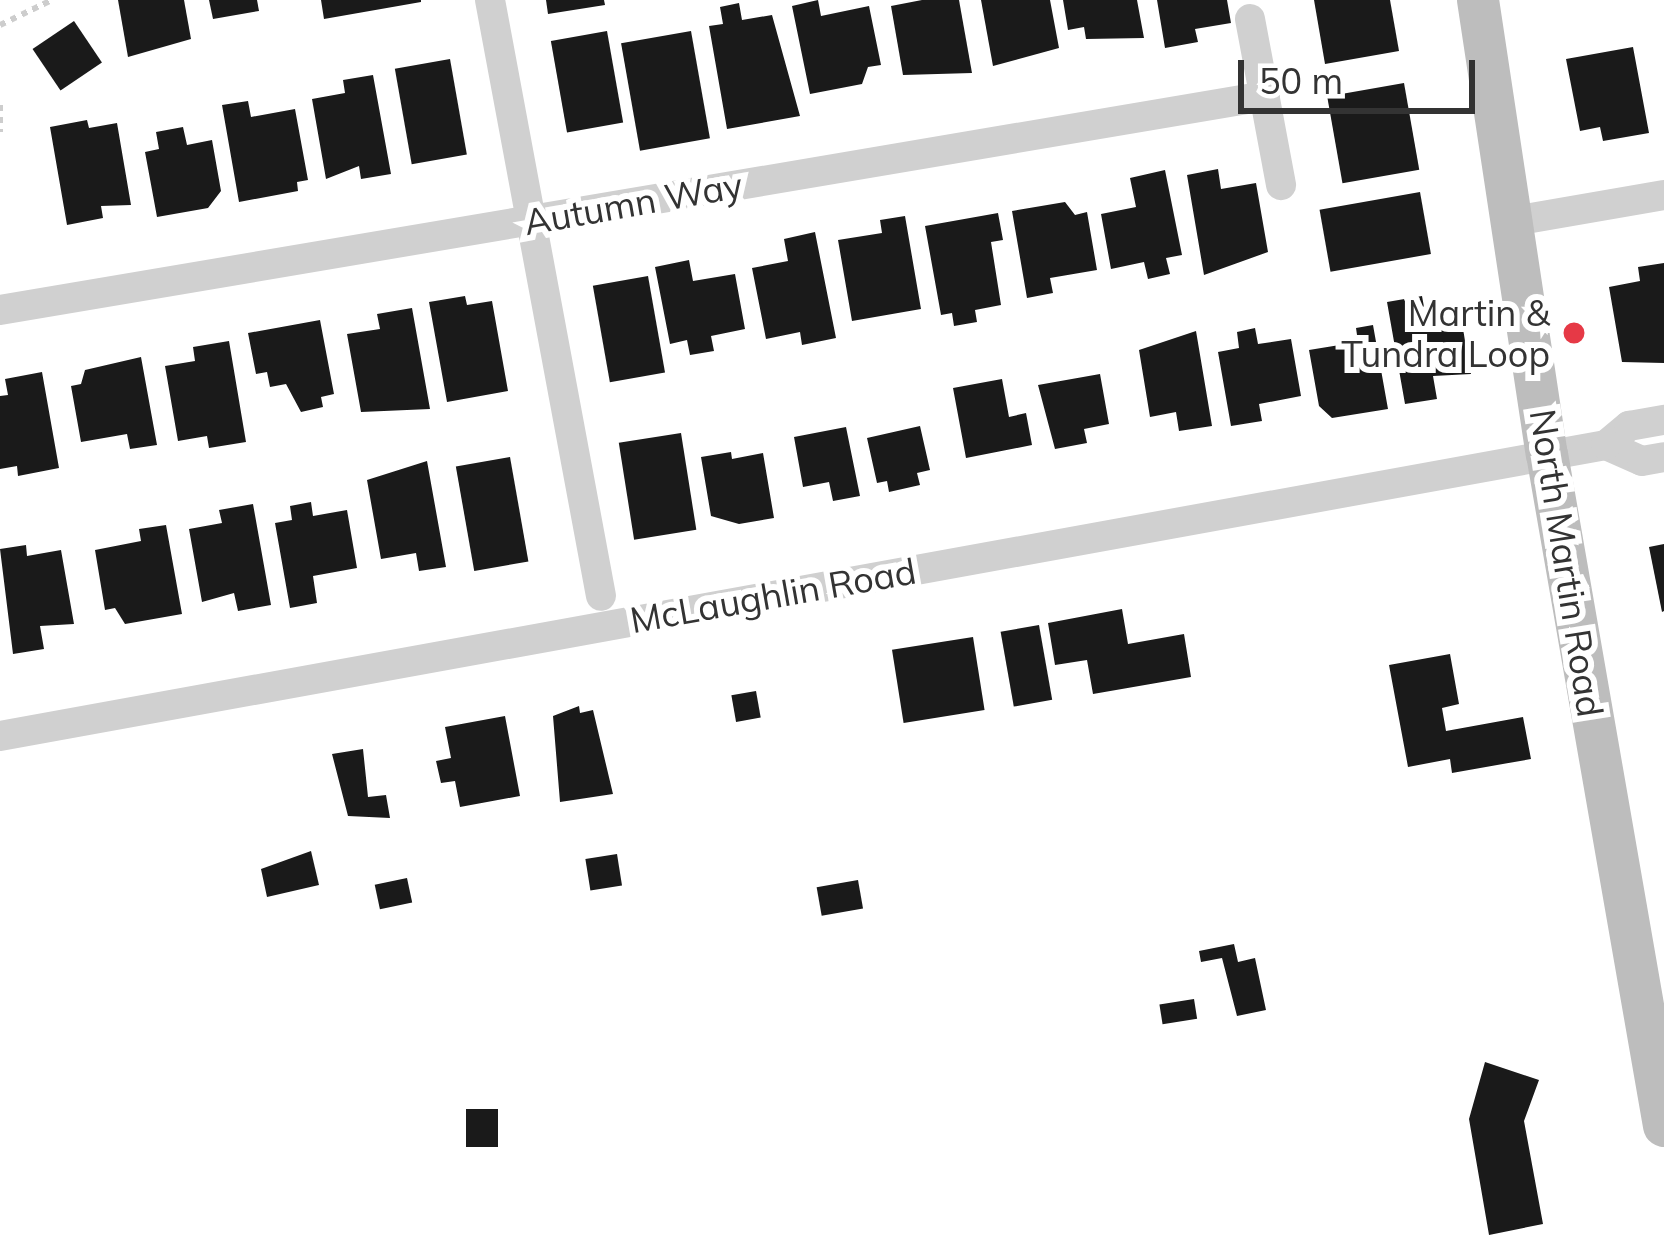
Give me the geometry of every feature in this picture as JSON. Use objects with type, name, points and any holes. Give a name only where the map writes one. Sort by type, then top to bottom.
[{"type":"street","points":[[490,0],[601,596]]},
{"type":"street","name":"North Martin Road","points":[[1478,0],[1547,454],[1664,1126]]},
{"type":"street","points":[[1250,19],[1281,185]]},
{"type":"street","name":"Autumn Way","points":[[0,310],[1265,96]]},
{"type":"street","points":[[1514,221],[1664,195]]},
{"type":"street","points":[[1664,419],[1629,426],[1606,445],[1642,461],[1664,457]]},
{"type":"street","name":"McLaughlin Road","points":[[0,736],[1606,445]]},
{"type":"path","points":[[0,25],[52,0]]},
{"type":"path","points":[[0,105],[0,132]]},
{"type":"building","points":[[118,0],[184,0],[191,39],[128,57]]},
{"type":"building","points":[[209,0],[257,0],[259,11],[213,19]]},
{"type":"building","points":[[321,0],[421,0],[421,2],[324,19]]},
{"type":"building","points":[[546,0],[604,0],[605,5],[548,14]]},
{"type":"building","points":[[818,0],[821,16],[869,6],[881,65],[868,67],[862,84],[810,94],[792,6]]},
{"type":"building","points":[[959,0],[972,73],[903,75],[891,6]]},
{"type":"building","points":[[981,0],[1050,0],[1059,48],[993,66]]},
{"type":"building","points":[[1063,0],[1137,0],[1144,38],[1086,39],[1084,27],[1068,30]]},
{"type":"building","points":[[1157,0],[1227,0],[1231,23],[1195,29],[1198,42],[1165,48]]},
{"type":"building","points":[[1314,0],[1390,0],[1399,51],[1325,64]]},
{"type":"building","points":[[739,3],[742,20],[772,15],[800,116],[727,129],[709,26],[723,24],[720,7]]},
{"type":"building","points":[[74,21],[102,62],[61,90],[33,49]]},
{"type":"building","points":[[607,31],[623,123],[567,132],[551,41]]},
{"type":"building","points":[[691,31],[710,138],[640,151],[621,43]]},
{"type":"building","points":[[1633,47],[1649,133],[1603,141],[1600,127],[1580,131],[1566,59]]},
{"type":"building","points":[[450,59],[467,155],[412,164],[395,69]]},
{"type":"building","points":[[373,75],[391,174],[361,179],[359,166],[326,179],[312,99],[345,93],[343,80]]},
{"type":"building","points":[[1404,83],[1419,170],[1342,183],[1327,97]]},
{"type":"building","points":[[248,101],[251,117],[295,109],[308,180],[297,182],[298,191],[239,202],[222,105]]},
{"type":"building","points":[[87,120],[89,128],[117,123],[131,205],[101,206],[103,218],[67,225],[50,127]]},
{"type":"building","points":[[183,127],[187,145],[212,140],[221,191],[208,208],[157,217],[145,152],[159,149],[156,132]]},
{"type":"building","points":[[1218,169],[1221,189],[1256,183],[1268,252],[1204,275],[1187,175]]},
{"type":"building","points":[[1165,170],[1182,255],[1166,258],[1170,274],[1148,279],[1144,262],[1111,269],[1101,214],[1136,207],[1130,178]]},
{"type":"building","points":[[1420,192],[1431,254],[1330,272],[1320,210]]},
{"type":"building","points":[[1065,202],[1075,215],[1087,212],[1097,270],[1050,278],[1053,293],[1027,298],[1012,211]]},
{"type":"building","points":[[998,213],[1003,240],[991,242],[1001,305],[975,310],[977,322],[954,326],[952,313],[941,315],[925,226]]},
{"type":"building","points":[[905,216],[921,309],[852,321],[838,240],[882,233],[880,220]]},
{"type":"building","points":[[815,232],[836,338],[802,345],[800,332],[766,339],[752,268],[788,261],[784,239]]},
{"type":"building","points":[[689,260],[693,281],[735,274],[745,329],[711,336],[714,351],[690,355],[687,340],[670,344],[655,267]]},
{"type":"building","points":[[1664,263],[1664,363],[1622,362],[1609,287],[1640,281],[1638,267]]},
{"type":"building","points":[[648,276],[665,373],[610,382],[593,286]]},
{"type":"building","points":[[465,296],[467,305],[492,301],[508,391],[447,402],[429,302]]},
{"type":"building","points":[[1422,296],[1424,307],[1458,301],[1471,374],[1433,376],[1437,399],[1405,404],[1387,302]]},
{"type":"building","points":[[412,308],[430,409],[361,412],[347,334],[380,329],[377,314]]},
{"type":"building","points":[[320,320],[334,394],[321,397],[323,407],[301,412],[286,384],[270,387],[267,372],[256,374],[248,333]]},
{"type":"building","points":[[1373,325],[1388,409],[1332,418],[1319,406],[1309,350],[1358,342],[1356,328]]},
{"type":"building","points":[[1255,328],[1258,344],[1291,339],[1301,396],[1259,404],[1262,421],[1231,426],[1218,352],[1239,348],[1237,332]]},
{"type":"building","points":[[1196,331],[1212,426],[1179,431],[1176,412],[1150,417],[1139,350]]},
{"type":"building","points":[[229,341],[246,442],[209,448],[207,436],[178,441],[165,366],[195,361],[193,347]]},
{"type":"building","points":[[141,357],[157,445],[130,449],[127,434],[81,442],[71,386],[81,384],[85,370]]},
{"type":"building","points":[[42,372],[59,468],[18,476],[17,466],[0,469],[0,396],[8,395],[5,379]]},
{"type":"building","points":[[1100,374],[1109,424],[1084,429],[1087,443],[1055,449],[1038,385]]},
{"type":"building","points":[[1002,379],[1009,417],[1026,413],[1032,445],[966,458],[953,388]]},
{"type":"building","points":[[920,426],[930,470],[917,473],[920,485],[889,492],[887,481],[877,483],[867,438]]},
{"type":"building","points":[[846,427],[860,496],[833,501],[829,482],[803,487],[794,437]]},
{"type":"building","points":[[681,433],[696,530],[634,540],[619,443]]},
{"type":"building","points":[[731,452],[732,459],[763,453],[774,518],[739,524],[711,516],[701,457]]},
{"type":"building","points":[[510,457],[528,561],[474,571],[456,467]]},
{"type":"building","points":[[427,461],[446,567],[419,571],[416,553],[381,559],[367,480]]},
{"type":"building","points":[[311,502],[313,516],[347,510],[357,568],[313,576],[317,603],[290,608],[275,523],[292,520],[290,506]]},
{"type":"building","points":[[253,504],[271,605],[238,611],[234,593],[202,602],[189,529],[222,523],[219,510]]},
{"type":"building","points":[[166,525],[182,614],[125,624],[115,608],[105,610],[95,550],[141,541],[139,529]]},
{"type":"building","points":[[1664,544],[1664,611],[1662,612],[1649,547]]},
{"type":"building","points":[[26,545],[27,556],[61,550],[74,624],[40,626],[44,649],[13,654],[0,549]]},
{"type":"building","points":[[1122,609],[1128,644],[1184,634],[1191,677],[1093,694],[1087,660],[1055,665],[1048,623]]},
{"type":"building","points":[[1039,625],[1052,700],[1014,707],[1001,632]]},
{"type":"building","points":[[973,637],[985,710],[904,723],[892,650]]},
{"type":"building","points":[[1450,654],[1459,704],[1442,708],[1446,731],[1523,717],[1531,759],[1452,773],[1450,759],[1408,767],[1389,665]]},
{"type":"building","points":[[756,691],[761,718],[736,722],[731,695]]},
{"type":"building","points":[[579,706],[580,713],[593,710],[613,794],[560,802],[553,716]]},
{"type":"building","points":[[505,716],[520,796],[460,807],[455,781],[441,783],[436,761],[451,758],[445,727]]},
{"type":"building","points":[[363,749],[368,797],[386,795],[390,818],[348,816],[332,754]]},
{"type":"building","points":[[311,851],[319,885],[267,897],[261,869]]},
{"type":"building","points":[[617,854],[622,886],[590,891],[585,859]]},
{"type":"building","points":[[407,878],[412,902],[380,909],[375,885]]},
{"type":"building","points":[[858,880],[863,909],[822,916],[817,887]]},
{"type":"building","points":[[1234,944],[1238,962],[1255,958],[1266,1010],[1237,1016],[1222,958],[1201,962],[1199,951]]},
{"type":"building","points":[[1194,999],[1197,1019],[1163,1024],[1159,1004]]},
{"type":"building","points":[[1485,1062],[1539,1080],[1524,1121],[1543,1224],[1489,1235],[1469,1119]]},
{"type":"building","points":[[466,1109],[498,1109],[498,1147],[466,1147]]},
{"type":"place","name":"Martin & Tundra Loop","points":[[1574,333]]}]
